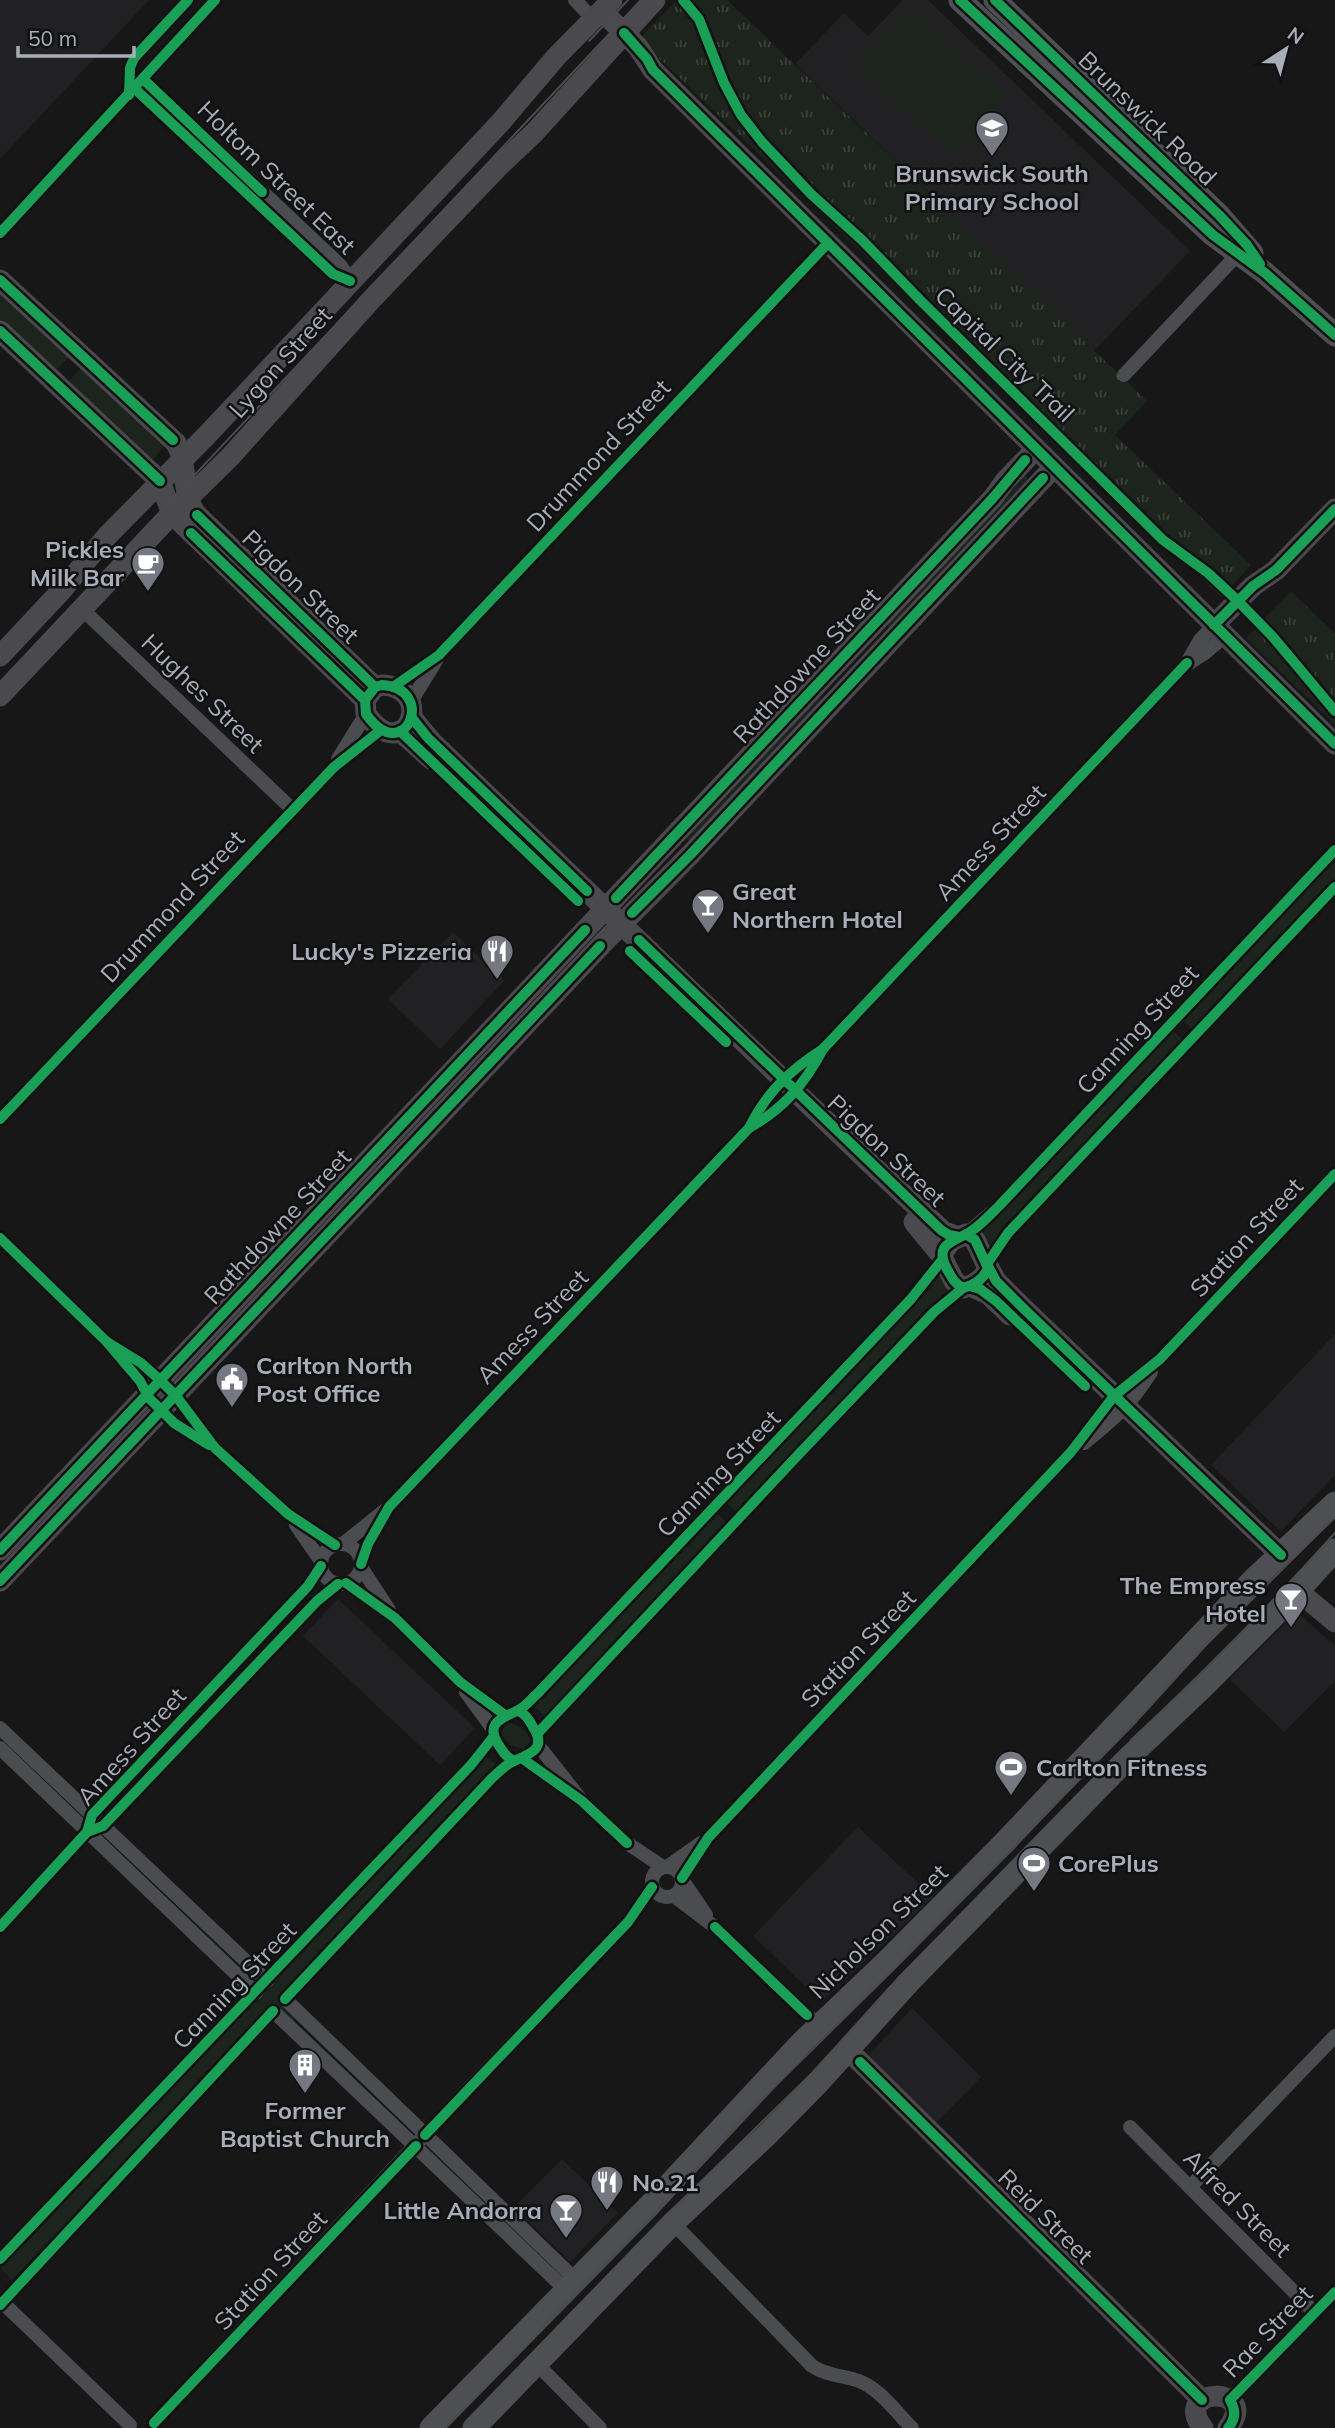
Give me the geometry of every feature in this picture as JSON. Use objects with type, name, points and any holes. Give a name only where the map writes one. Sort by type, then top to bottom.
[{"type":"main road","name":"Brunswick Road","points":[[960,0],[1213,235],[1243,249]]},
{"type":"main road","name":"Brunswick Road","points":[[995,0],[1265,273],[1335,335]]},
{"type":"main road","name":"Nicholson Street","points":[[431,2428],[819,2026],[1003,1844],[1254,1579],[1335,1503]]},
{"type":"main road","points":[[474,2428],[673,2223],[769,2133],[909,1982],[1126,1760],[1201,1689],[1335,1550]]},
{"type":"main road","points":[[1276,1559],[1302,1586]]},
{"type":"main road","points":[[1003,1844],[1024,1864]]},
{"type":"main road","points":[[819,2026],[848,2050]]},
{"type":"street","points":[[135,87],[130,68],[134,58],[188,0]]},
{"type":"street","points":[[0,233],[215,0]]},
{"type":"street","points":[[575,0],[599,8],[629,55],[653,70],[1335,744]]},
{"type":"street","name":"Lygon Street","points":[[0,696],[248,438],[287,391],[371,300],[534,133],[655,0]]},
{"type":"street","name":"Lygon Street","points":[[0,656],[62,590],[107,536],[207,435],[500,123],[599,8]]},
{"type":"street","name":"Holtom Street East","points":[[135,87],[333,274],[350,281]]},
{"type":"street","name":"Drummond Street","points":[[0,1119],[334,766],[375,697],[439,655],[828,243]]},
{"type":"street","points":[[1124,375],[1243,249]]},
{"type":"street","points":[[374,255],[395,275]]},
{"type":"street","points":[[0,280],[176,443],[182,459],[179,507]]},
{"type":"street","points":[[350,281],[371,300]]},
{"type":"street","name":"Pigdon Street","points":[[0,331],[160,481],[179,507],[197,515],[268,596],[375,697]]},
{"type":"street","name":"Rathdowne Street","points":[[0,1581],[169,1403],[609,921],[673,838],[993,498],[1035,449]]},
{"type":"street","name":"Rathdowne Street","points":[[0,1549],[153,1387],[609,921],[690,855],[1054,467]]},
{"type":"street","name":"Amess Street","points":[[339,1544],[389,1507],[749,1128],[769,1116],[801,1063],[823,1049],[1187,663],[1200,640],[1219,630],[1262,594],[1276,570],[1335,509]]},
{"type":"street","points":[[62,590],[82,609]]},
{"type":"street","name":"Hughes Street","points":[[82,609],[293,810]]},
{"type":"street","points":[[871,627],[888,642]]},
{"type":"street","name":"Drummond Street","points":[[334,766],[401,721],[439,655]]},
{"type":"street","points":[[375,697],[405,695],[401,721]]},
{"type":"street","points":[[375,697],[401,721]]},
{"type":"street","name":"Pigdon Street","points":[[401,721],[428,738],[609,921],[785,1090],[913,1221],[942,1258]]},
{"type":"street","points":[[673,838],[690,855]]},
{"type":"street","name":"Canning Street","points":[[962,1236],[999,1206],[1335,850]]},
{"type":"street","name":"Canning Street","points":[[987,1265],[1008,1233],[1335,887]]},
{"type":"street","name":"Pigdon Street","points":[[785,1090],[941,1230],[951,1236],[962,1236]]},
{"type":"street","name":"Station Street","points":[[682,1880],[708,1838],[1335,1174]]},
{"type":"street","points":[[1116,1407],[994,1279],[975,1240],[962,1236],[948,1243],[942,1258],[955,1282],[980,1289],[996,1301],[1116,1407],[1276,1559]]},
{"type":"street","points":[[0,1238],[107,1342],[140,1381],[153,1387],[288,1514],[339,1544],[354,1549],[361,1566],[395,1618]]},
{"type":"street","name":"Canning Street","points":[[512,1713],[718,1504],[911,1299],[942,1258]]},
{"type":"street","points":[[966,1287],[985,1274],[987,1265]]},
{"type":"street","name":"Canning Street","points":[[538,1739],[808,1444],[934,1312],[966,1287]]},
{"type":"street","points":[[153,1387],[169,1403],[183,1429],[215,1448]]},
{"type":"street","name":"Amess Street","points":[[361,1566],[372,1535],[389,1507]]},
{"type":"street","points":[[288,1514],[321,1564],[326,1578],[342,1584],[395,1618],[460,1682],[506,1756],[518,1760],[582,1801],[627,1843],[665,1867],[676,1870],[715,1927]]},
{"type":"street","points":[[321,1564],[325,1551],[339,1544]]},
{"type":"street","name":"Amess Street","points":[[0,1927],[87,1832],[92,1815],[308,1586],[321,1564]]},
{"type":"street","points":[[342,1584],[356,1577],[361,1566]]},
{"type":"street","name":"Amess Street","points":[[87,1832],[103,1826],[317,1601],[342,1584]]},
{"type":"street","points":[[1302,1586],[1335,1609]]},
{"type":"street","points":[[1302,1586],[1335,1622]]},
{"type":"street","points":[[270,1627],[282,1638]]},
{"type":"street","points":[[460,1682],[512,1713],[526,1716],[538,1739],[582,1801]]},
{"type":"street","points":[[493,1733],[512,1713]]},
{"type":"street","points":[[0,1728],[103,1826],[256,1993]]},
{"type":"street","name":"Canning Street","points":[[0,2259],[471,1765],[493,1733]]},
{"type":"street","points":[[165,1737],[176,1748]]},
{"type":"street","points":[[518,1760],[538,1739]]},
{"type":"street","points":[[0,1748],[87,1832],[267,1981]]},
{"type":"street","name":"Canning Street","points":[[306,2020],[285,1999],[492,1778],[518,1760]]},
{"type":"street","name":"Station Street","points":[[665,1867],[708,1838]]},
{"type":"street","points":[[627,1843],[658,1894],[670,1897],[715,1927],[819,2026]]},
{"type":"street","points":[[652,1884],[655,1872],[665,1867]]},
{"type":"street","points":[[670,1897],[680,1890],[682,1880]]},
{"type":"street","name":"Station Street","points":[[156,2426],[628,1922],[652,1884]]},
{"type":"street","name":"Station Street","points":[[628,1922],[670,1897]]},
{"type":"street","name":"Canning Street","points":[[1,2303],[273,2011],[295,2031]]},
{"type":"street","points":[[350,2074],[306,2020],[295,2031],[350,2074],[571,2285]]},
{"type":"street","points":[[1190,2187],[1335,2036]]},
{"type":"street","name":"Reid Street","points":[[848,2050],[1202,2400]]},
{"type":"street","name":"Alfred Street","points":[[1130,2127],[1314,2312]]},
{"type":"street","points":[[673,2223],[812,2366],[824,2373],[859,2381],[873,2389],[912,2428]]},
{"type":"street","name":"Rae Street","points":[[1230,2400],[1335,2292]]},
{"type":"street","points":[[1,2303],[130,2427],[144,2419],[156,2426]]},
{"type":"street","points":[[536,2363],[600,2428]]},
{"type":"street","points":[[1202,2428],[1196,2415],[1202,2400],[1214,2394],[1230,2400],[1235,2412],[1230,2427]]},
{"type":"shaded area","points":[[0,0],[149,0],[0,159]]},
{"type":"shaded area","name":"Brunswick South Primary School","points":[[903,0],[928,0],[1190,251],[1094,351],[795,64],[844,13],[868,36]]},
{"type":"shaded area","points":[[453,932],[504,981],[440,1049],[388,999]]},
{"type":"shaded area","points":[[1335,1334],[1335,1475],[1282,1530],[1278,1529],[1211,1465]]},
{"type":"shaded area","points":[[338,1599],[475,1728],[440,1765],[303,1636]]},
{"type":"shaded area","points":[[1297,1612],[1335,1646],[1335,1681],[1284,1732],[1230,1679]]},
{"type":"shaded area","points":[[858,1827],[933,1897],[822,2002],[753,1936]]},
{"type":"shaded area","points":[[912,2008],[981,2077],[935,2124],[867,2057]]},
{"type":"shaded area","points":[[562,2159],[618,2213],[570,2262],[514,2207]]},
{"type":"green space","points":[[677,0],[727,0],[1147,401],[1115,435],[1251,565],[1221,597],[639,39]]},
{"type":"green space","points":[[910,8],[1008,97],[955,156],[857,66]]},
{"type":"green space","points":[[0,287],[70,356],[55,371],[0,325]]},
{"type":"green space","points":[[81,368],[165,445],[151,462],[68,382]]},
{"type":"green space","points":[[1022,473],[1032,482],[893,630],[883,621]]},
{"type":"green space","points":[[1291,591],[1335,634],[1335,725],[1246,638]]},
{"type":"green space","points":[[816,694],[826,703],[692,844],[682,835]]},
{"type":"green space","points":[[1335,856],[1335,882],[1194,1031],[1181,1019]]},
{"type":"green space","points":[[1171,1029],[1184,1041],[989,1247],[980,1233]]},
{"type":"green space","points":[[940,1275],[950,1290],[738,1514],[726,1502]]},
{"type":"green space","points":[[716,1512],[728,1524],[545,1717],[533,1705]]},
{"type":"green space","points":[[507,1722],[522,1728],[529,1737],[531,1741],[523,1749],[511,1745],[500,1734]]},
{"type":"green space","points":[[485,1755],[498,1766],[281,1996],[295,2018],[292,2022],[270,2007],[12,2280],[0,2268]]},
{"type":"tram line","points":[[589,41],[628,0]]},
{"type":"tram line","points":[[0,682],[641,0]]},
{"type":"tram line","points":[[445,2428],[664,2204],[748,2113],[895,1968],[1131,1727],[1205,1646],[1335,1517]]},
{"type":"tram line","points":[[1131,1740],[1235,1639],[1335,1533]]},
{"type":"tram line","points":[[674,2208],[812,2073],[901,1975]]},
{"type":"cycle path","points":[[129,95],[130,68],[134,58],[188,0]]},
{"type":"cycle path","points":[[0,233],[215,0]]},
{"type":"cycle path","name":"Capital City Trail","points":[[683,0],[699,19],[724,83],[741,115],[762,142],[811,194],[862,240],[1163,540],[1208,573],[1238,601],[1273,637],[1335,711]]},
{"type":"cycle path","points":[[960,0],[1213,235],[1265,273],[1335,335]]},
{"type":"cycle path","points":[[995,0],[1219,215],[1247,245],[1260,264]]},
{"type":"cycle path","points":[[624,33],[653,70],[1335,744]]},
{"type":"cycle path","points":[[143,79],[262,192]]},
{"type":"cycle path","points":[[134,88],[333,274],[350,281]]},
{"type":"cycle path","points":[[393,687],[439,655],[828,243]]},
{"type":"cycle path","points":[[0,280],[173,440]]},
{"type":"cycle path","points":[[0,331],[160,481]]},
{"type":"cycle path","points":[[616,898],[993,498],[1025,460]]},
{"type":"cycle path","points":[[632,913],[690,855],[1043,478]]},
{"type":"cycle path","points":[[1214,625],[1253,586],[1276,570],[1335,509]]},
{"type":"cycle path","points":[[197,515],[375,687]]},
{"type":"cycle path","points":[[191,533],[365,700]]},
{"type":"cycle path","points":[[749,1128],[780,1083],[823,1049],[1187,663]]},
{"type":"cycle path","points":[[382,685],[399,689],[409,699],[412,710],[410,721],[403,730],[393,733],[380,729],[366,714],[365,700],[375,687],[382,685]]},
{"type":"cycle path","points":[[412,718],[428,738],[587,891]]},
{"type":"cycle path","points":[[0,1119],[334,767],[381,730]]},
{"type":"cycle path","points":[[400,731],[578,901]]},
{"type":"cycle path","points":[[966,1234],[975,1240],[988,1268],[978,1281],[963,1288],[954,1281],[944,1262],[942,1255],[946,1246],[974,1229],[999,1206],[1335,850]]},
{"type":"cycle path","points":[[987,1264],[1008,1233],[1335,887]]},
{"type":"cycle path","points":[[0,1550],[585,930]]},
{"type":"cycle path","points":[[639,940],[941,1230],[959,1237]]},
{"type":"cycle path","points":[[0,1581],[600,946]]},
{"type":"cycle path","points":[[630,951],[726,1042]]},
{"type":"cycle path","points":[[361,1564],[368,1544],[389,1507],[749,1128],[783,1104],[809,1073],[823,1049]]},
{"type":"cycle path","points":[[682,1878],[708,1838],[1071,1452],[1114,1396],[1160,1359],[1335,1174]]},
{"type":"cycle path","points":[[0,1238],[107,1342],[140,1381],[149,1398],[174,1423],[209,1445]]},
{"type":"cycle path","points":[[514,1761],[503,1752],[494,1736],[493,1730],[498,1721],[522,1708],[537,1694],[911,1299],[942,1260]]},
{"type":"cycle path","points":[[988,1266],[996,1281],[1023,1308],[1281,1555]]},
{"type":"cycle path","points":[[970,1286],[980,1289],[996,1301],[1085,1386]]},
{"type":"cycle path","points":[[537,1734],[934,1312],[963,1288]]},
{"type":"cycle path","points":[[107,1342],[141,1363],[160,1380],[176,1396],[215,1448],[288,1514],[335,1545]]},
{"type":"cycle path","points":[[0,1927],[87,1832],[92,1815],[308,1586],[321,1566]]},
{"type":"cycle path","points":[[346,1583],[395,1618],[460,1682],[505,1715]]},
{"type":"cycle path","points":[[87,1832],[103,1826],[317,1601],[338,1584]]},
{"type":"cycle path","points":[[285,1999],[492,1778],[508,1764],[535,1749],[538,1745],[537,1734],[527,1718],[518,1711]]},
{"type":"cycle path","points":[[0,2259],[471,1765],[494,1736]]},
{"type":"cycle path","points":[[523,1759],[582,1801],[627,1843]]},
{"type":"cycle path","points":[[425,2135],[628,1922],[652,1887]]},
{"type":"cycle path","points":[[715,1927],[807,2015]]},
{"type":"cycle path","points":[[0,2305],[273,2011]]},
{"type":"cycle path","points":[[860,2062],[1202,2400]]},
{"type":"cycle path","points":[[154,2423],[416,2146]]},
{"type":"cycle path","points":[[1228,2428],[1234,2414],[1230,2400],[1335,2292]]},
{"type":"place","name":"Brunswick South Primary School","points":[[992,158]]},
{"type":"place","name":"Pickles Milk Bar","points":[[148,593]]},
{"type":"place","name":"Great Northern Hotel","points":[[708,935]]},
{"type":"place","name":"Lucky's Pizzeria","points":[[497,981]]},
{"type":"place","name":"Carlton North Post Office","points":[[232,1409]]},
{"type":"place","name":"The Empress Hotel","points":[[1291,1629]]},
{"type":"place","name":"Carlton Fitness","points":[[1011,1797]]},
{"type":"place","name":"CorePlus","points":[[1034,1893]]},
{"type":"place","name":"Former Baptist Church","points":[[305,2095]]},
{"type":"place","name":"No.21","points":[[607,2212]]},
{"type":"place","name":"Little Andorra","points":[[566,2240]]}]
